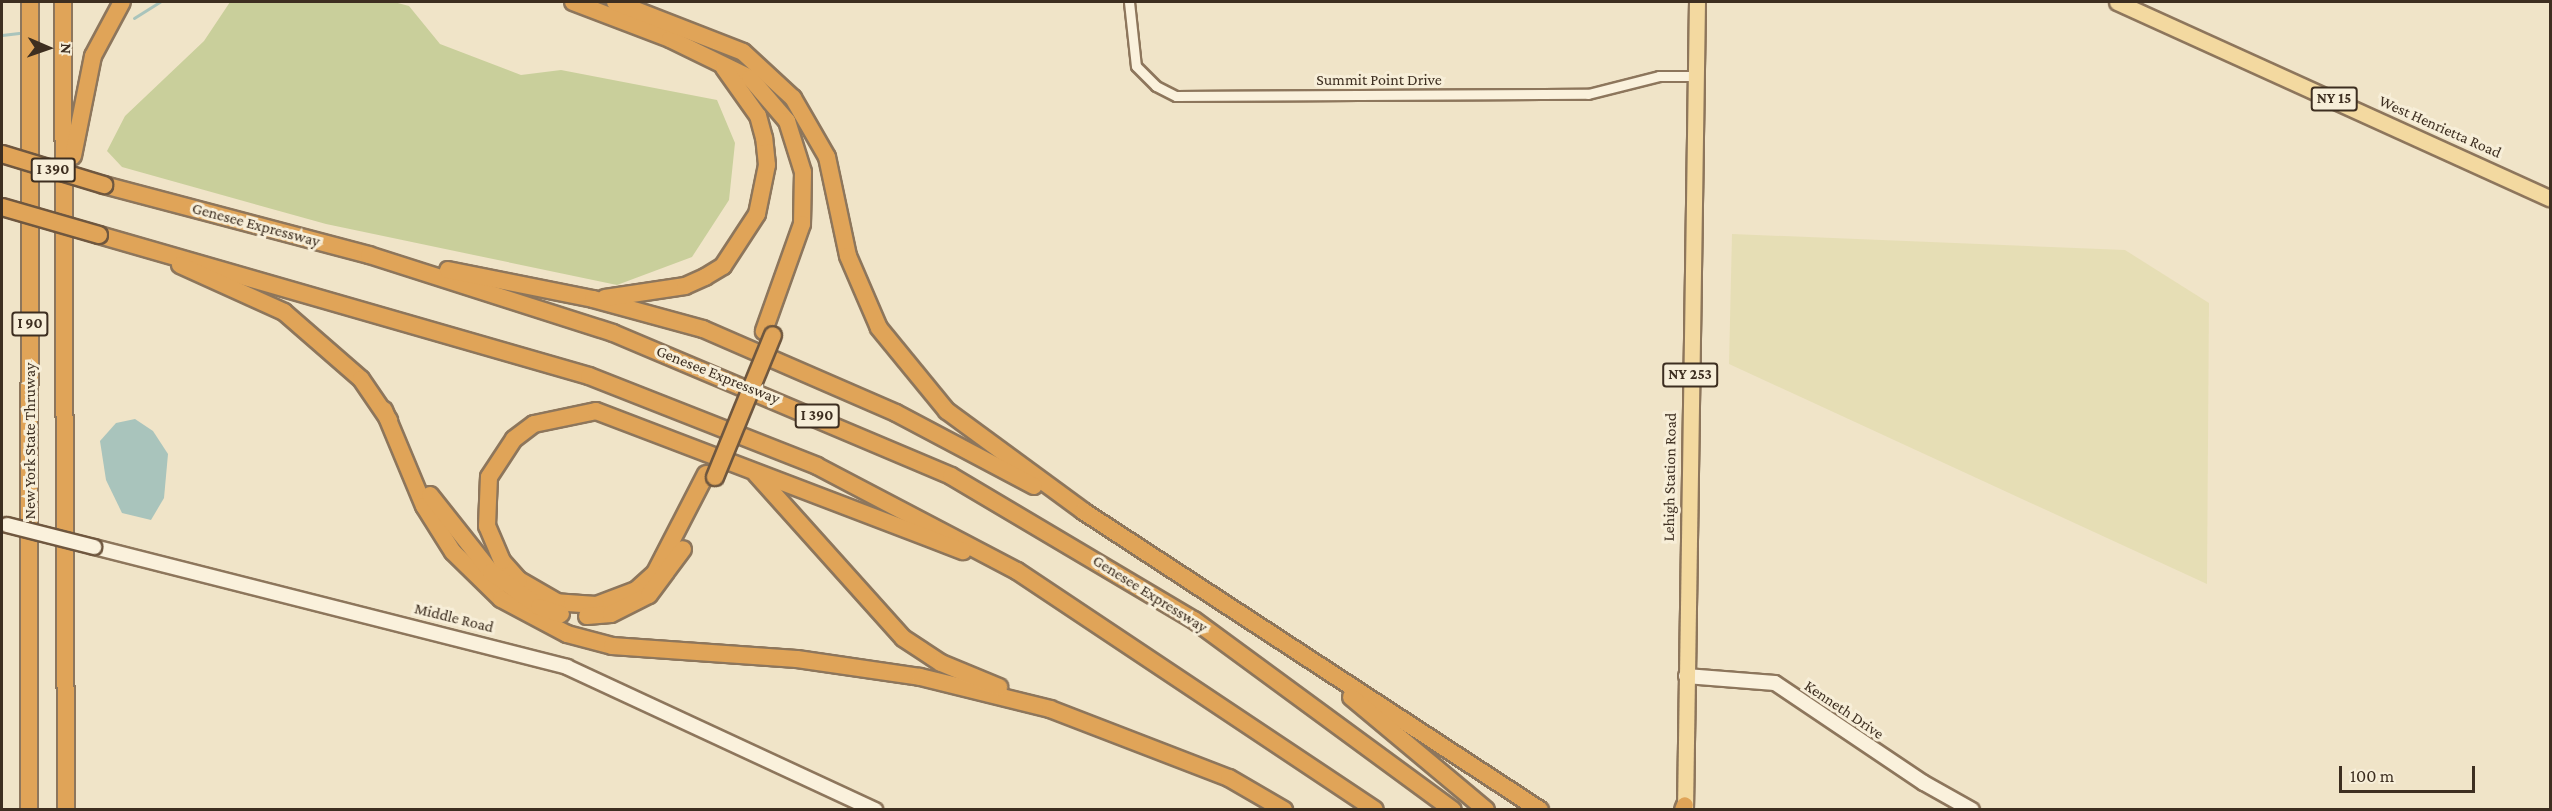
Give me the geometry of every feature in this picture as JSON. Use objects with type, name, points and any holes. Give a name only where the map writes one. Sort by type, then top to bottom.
[{"type":"highway","name":"New York State Thruway","points":[[29,810],[30,2]]},
{"type":"highway","name":"I 90","points":[[63,2],[66,810]]},
{"type":"highway","points":[[65,202],[93,56],[122,2]]},
{"type":"highway","points":[[573,2],[717,60],[750,78],[787,121],[803,172],[802,224],[769,333]]},
{"type":"highway","points":[[615,2],[713,39],[768,71],[811,126],[827,157],[848,256],[899,359],[947,411],[1083,511],[1540,810]]},
{"type":"highway","points":[[122,240],[284,312],[337,355],[384,410],[435,502],[469,551],[518,594],[564,615],[611,614],[649,595],[678,560],[710,476],[813,226],[812,169],[795,117],[782,96],[764,76],[713,39]]},
{"type":"highway","points":[[593,299],[639,296],[705,277],[723,266],[758,214],[767,165],[764,138],[758,116],[717,60]]},
{"type":"highway","name":"Genesee Expressway","points":[[2,154],[104,185],[369,255],[613,333],[951,476],[1194,620],[1453,810]]},
{"type":"highway","points":[[2,207],[488,345],[688,411],[891,501],[1017,572],[1375,810]]},
{"type":"highway","points":[[369,255],[593,299],[703,329],[896,413],[1083,511]]},
{"type":"highway","points":[[384,410],[424,506],[453,552],[501,599],[567,634],[621,647],[797,659],[920,677],[1050,709]]},
{"type":"highway","points":[[710,476],[655,573],[618,598],[578,606],[536,593],[519,580],[493,545],[485,498],[496,458],[534,424],[564,414],[596,411],[627,419],[1017,572]]},
{"type":"highway","points":[[751,469],[903,638],[941,663],[1050,709],[1229,778],[1284,810]]},
{"type":"highway","points":[[1292,648],[1486,810]]},
{"type":"main road","name":"Lehigh Station Road","points":[[1685,808],[1697,2]]},
{"type":"main road","name":"West Henrietta Road","points":[[2117,2],[2550,198]]},
{"type":"street","name":"Summit Point Drive","points":[[1129,2],[1136,66],[1156,86],[1176,96],[1588,94],[1653,77],[1695,76]]},
{"type":"street","name":"Middle Road","points":[[4,524],[567,667],[875,810]]},
{"type":"street","name":"Kenneth Drive","points":[[1686,676],[1775,682],[1924,783],[1972,810]]},
{"type":"shaded area","points":[[1732,234],[2125,250],[2209,303],[2207,584],[1729,364]]},
{"type":"green space","points":[[230,2],[394,2],[409,6],[440,44],[521,75],[561,70],[717,100],[735,143],[729,200],[692,257],[617,285],[326,224],[122,167],[107,151],[125,116],[204,41]]},
{"type":"water","points":[[135,419],[153,431],[168,454],[164,498],[151,520],[122,513],[106,480],[100,441],[116,423]]},
{"type":"waterway","points":[[134,18],[160,2]]},
{"type":"waterway","points":[[2,35],[19,33]]}]
